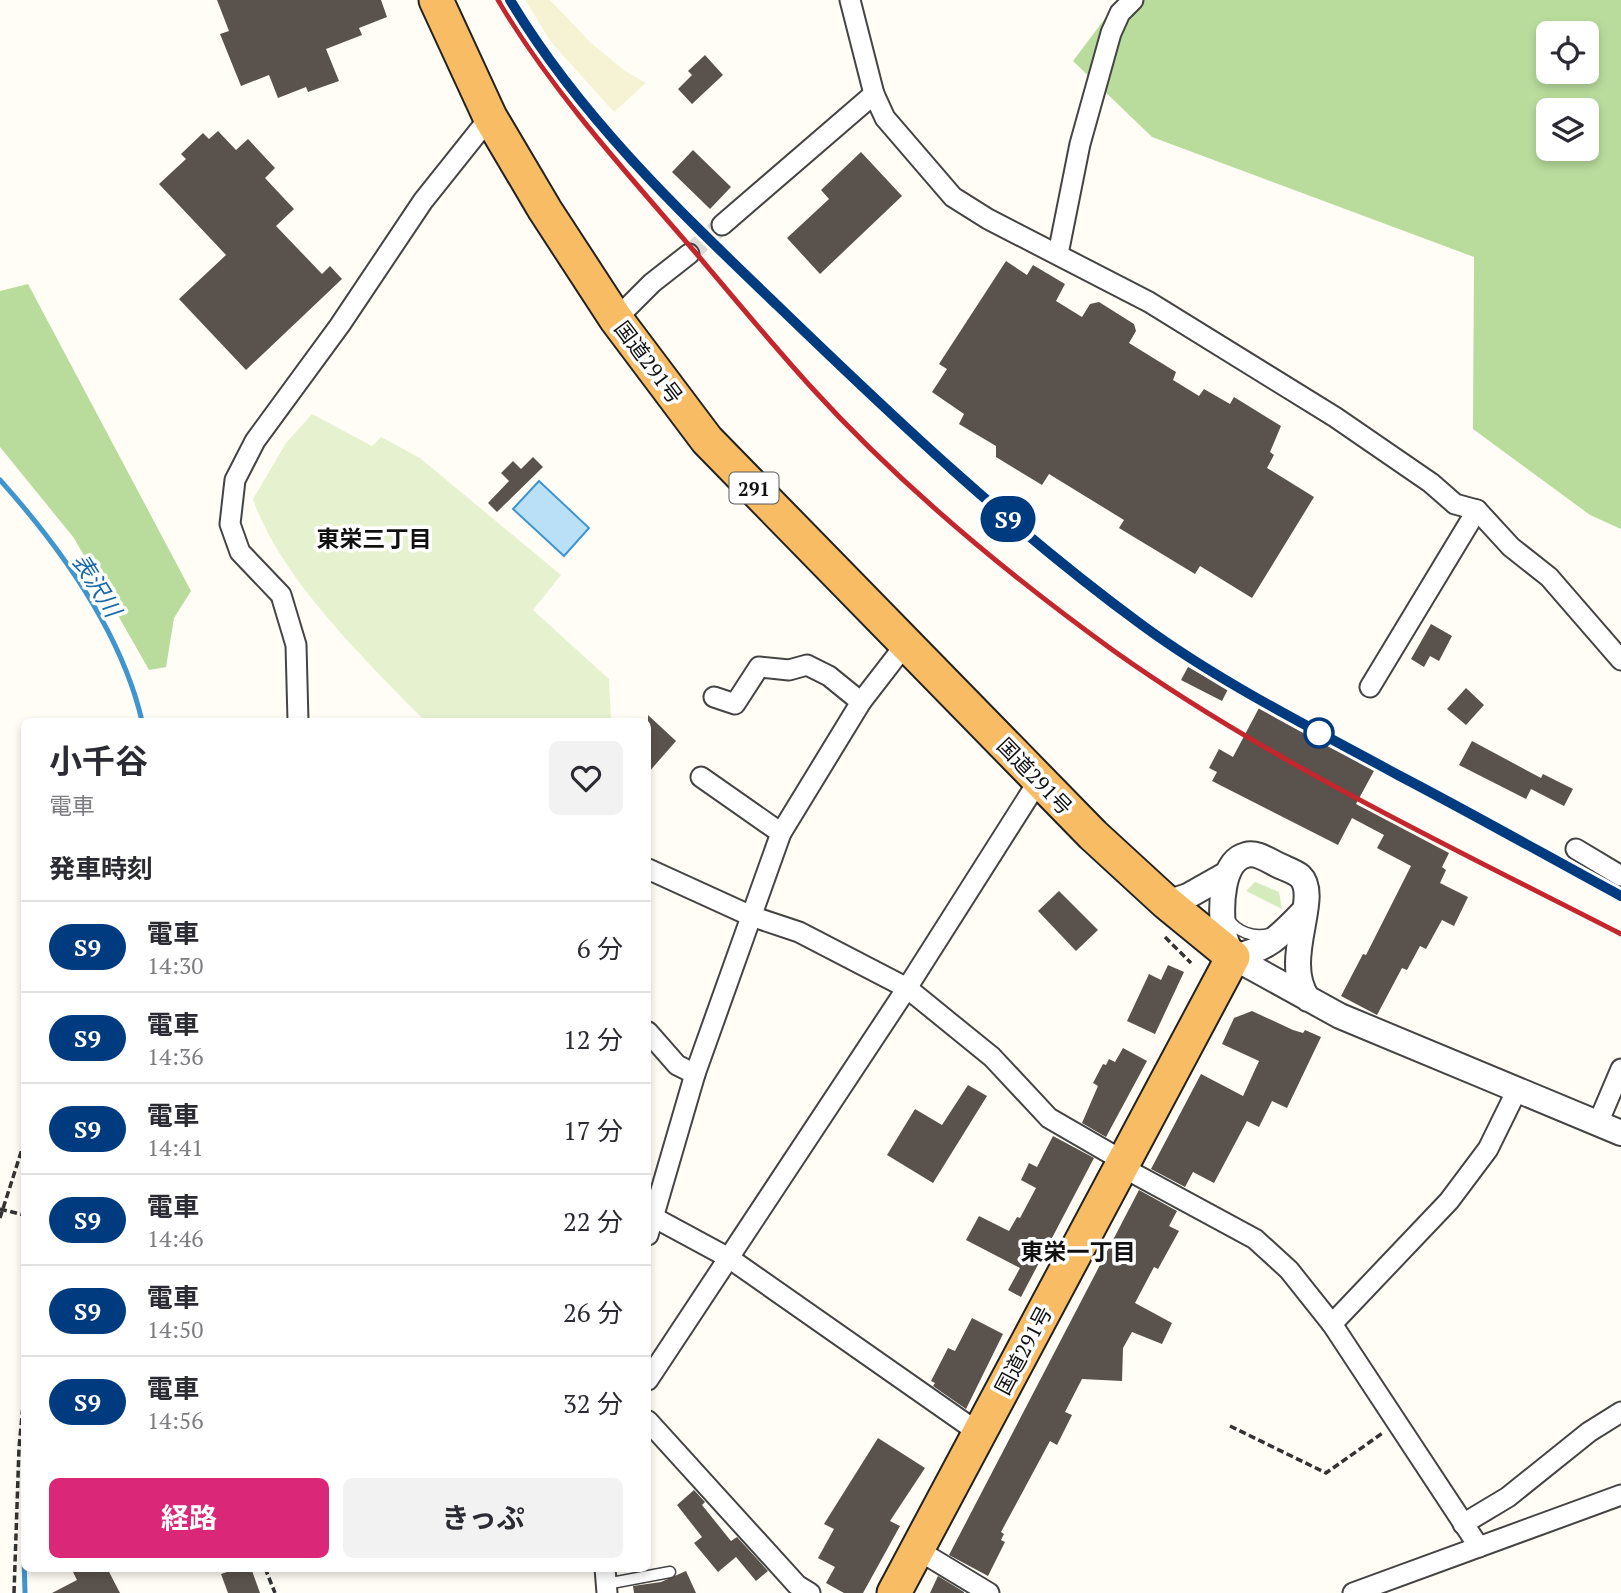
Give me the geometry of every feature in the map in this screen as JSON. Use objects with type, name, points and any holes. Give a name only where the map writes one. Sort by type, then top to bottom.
[{"type":"highway","name":"国道291号","points":[[436,0],[490,117],[545,210],[616,319],[707,440],[1039,780],[1167,903],[1233,957],[894,1593]]},
{"type":"street","points":[[850,0],[874,94],[885,118],[953,197],[988,219],[1149,302],[1335,417],[1431,483],[1455,504],[1477,510],[1511,547],[1549,577],[1621,660]]},
{"type":"street","points":[[1058,254],[1080,144],[1111,33],[1120,13],[1133,0]]},
{"type":"street","points":[[722,225],[874,94]]},
{"type":"street","points":[[298,718],[296,645],[281,596],[240,552],[230,524],[235,480],[276,411],[340,325],[423,201],[490,117]]},
{"type":"street","points":[[616,319],[652,283],[689,254]]},
{"type":"street","points":[[1370,687],[1477,510]]},
{"type":"street","points":[[905,645],[861,702],[781,833],[695,1074],[651,1227],[729,1258],[979,1433]]},
{"type":"street","points":[[713,697],[736,704],[759,667],[789,670],[807,665],[829,676],[861,702]]},
{"type":"street","points":[[701,777],[781,833]]},
{"type":"street","points":[[651,1375],[906,988],[1039,780]]},
{"type":"street","points":[[1576,849],[1621,876]]},
{"type":"street","points":[[1167,903],[1188,896],[1227,874],[1241,856],[1249,854],[1259,856],[1300,876],[1308,891],[1296,963],[1301,989],[1308,999]]},
{"type":"street","points":[[651,870],[751,916],[799,932],[906,988],[992,1057],[1049,1118],[1123,1165],[1255,1239],[1289,1270],[1332,1324],[1479,1547]]},
{"type":"street","points":[[1227,874],[1222,929],[1233,957],[1351,1021],[1518,1088],[1621,1133]]},
{"type":"street","points":[[1233,957],[1258,952],[1287,929],[1305,910]]},
{"type":"street","points":[[651,1035],[677,1065],[695,1074]]},
{"type":"street","points":[[1598,1123],[1621,1069]]},
{"type":"street","points":[[1332,1324],[1449,1201],[1488,1149],[1518,1088]]},
{"type":"street","points":[[1464,1524],[1508,1497],[1589,1432],[1621,1412]]},
{"type":"street","points":[[651,1424],[797,1585],[810,1593]]},
{"type":"street","points":[[1353,1593],[1621,1494]]},
{"type":"street","points":[[918,1550],[989,1593]]},
{"type":"lane","points":[[1224,909],[1231,923],[1250,934],[1264,935],[1287,929]]},
{"type":"lane","points":[[606,1582],[670,1572]]},
{"type":"path","points":[[1166,937],[1191,963]]},
{"type":"path","points":[[0,1218],[21,1152]]},
{"type":"path","points":[[1,1209],[21,1214]]},
{"type":"path","points":[[1230,1426],[1326,1473],[1397,1423]]},
{"type":"path","points":[[14,1593],[21,1427]]},
{"type":"path","points":[[267,1572],[275,1593]]},
{"type":"shaded area","points":[[525,0],[550,0],[591,43],[625,71],[646,83],[614,112],[551,42]]},
{"type":"green space","points":[[1119,0],[1621,0],[1621,529],[1590,515],[1473,429],[1474,257],[1152,137],[1073,61]]},
{"type":"green space","points":[[28,284],[191,591],[174,618],[166,667],[149,670],[74,538],[0,447],[0,291]]},
{"type":"green space","points":[[312,414],[372,446],[381,437],[420,458],[561,575],[533,610],[609,679],[611,718],[422,718],[327,618],[283,559],[266,529],[253,499],[286,443]]},
{"type":"green space","points":[[1255,882],[1279,892],[1282,909],[1246,891]]},
{"type":"water","points":[[539,481],[589,528],[564,556],[513,509]]},
{"type":"building","points":[[217,0],[381,0],[387,17],[359,28],[362,35],[326,49],[339,81],[308,92],[306,87],[278,98],[269,75],[241,86],[220,34],[229,31]]},
{"type":"building","points":[[705,55],[723,75],[692,104],[678,89],[692,75],[688,71]]},
{"type":"building","points":[[218,131],[236,150],[248,139],[275,168],[265,178],[294,209],[276,226],[322,274],[330,266],[342,279],[246,370],[179,299],[226,255],[159,184],[186,159],[181,154],[203,133],[209,139]]},
{"type":"building","points":[[693,150],[731,187],[710,209],[672,172]]},
{"type":"building","points":[[861,152],[902,196],[820,274],[787,238],[829,199],[821,190]]},
{"type":"building","points":[[1006,261],[1027,275],[1033,265],[1065,284],[1056,301],[1082,317],[1090,304],[1099,302],[1134,324],[1136,331],[1129,343],[1176,372],[1173,380],[1199,396],[1204,389],[1230,404],[1234,397],[1281,426],[1270,452],[1274,455],[1267,468],[1314,497],[1252,598],[1200,566],[1195,574],[1119,528],[1124,520],[1049,474],[1042,485],[996,457],[996,446],[959,424],[964,414],[932,392],[947,369],[939,364]]},
{"type":"building","points":[[533,457],[543,467],[497,512],[488,503],[509,481],[501,473],[513,461],[521,469]]},
{"type":"building","points":[[1431,624],[1452,636],[1439,661],[1430,656],[1424,667],[1411,659]]},
{"type":"building","points":[[1188,667],[1228,689],[1222,701],[1181,680]]},
{"type":"building","points":[[1466,688],[1484,705],[1466,725],[1447,709]]},
{"type":"building","points":[[1259,708],[1375,769],[1356,804],[1449,853],[1442,867],[1446,870],[1440,883],[1468,897],[1454,926],[1442,920],[1426,949],[1420,946],[1407,970],[1402,968],[1377,1015],[1341,996],[1363,954],[1366,955],[1411,866],[1377,848],[1384,835],[1352,818],[1338,845],[1212,781],[1217,772],[1209,768],[1219,749],[1233,757]]},
{"type":"building","points":[[648,715],[676,741],[651,770],[651,718],[648,718]]},
{"type":"building","points":[[1472,741],[1541,778],[1543,774],[1573,789],[1564,806],[1531,789],[1526,799],[1459,765]]},
{"type":"building","points":[[1059,891],[1098,930],[1076,951],[1038,911]]},
{"type":"building","points":[[1168,965],[1184,972],[1155,1034],[1127,1021],[1149,974],[1161,980]]},
{"type":"building","points":[[1252,1011],[1293,1030],[1303,1033],[1305,1030],[1321,1037],[1287,1108],[1272,1101],[1259,1127],[1247,1121],[1214,1183],[1193,1172],[1185,1187],[1151,1169],[1201,1074],[1243,1096],[1259,1061],[1222,1044],[1234,1018]]},
{"type":"building","points":[[1123,1048],[1147,1061],[1106,1137],[1082,1123],[1098,1086],[1093,1083],[1103,1064],[1106,1065],[1109,1059],[1115,1062]]},
{"type":"building","points":[[968,1085],[987,1096],[933,1183],[887,1155],[915,1109],[942,1125]]},
{"type":"building","points":[[1053,1136],[1094,1158],[1021,1297],[1008,1290],[1020,1268],[966,1240],[979,1216],[1009,1231],[1017,1217],[1020,1218],[1036,1188],[1021,1180],[1029,1163],[1037,1167]]},
{"type":"building","points":[[1139,1190],[1177,1211],[1169,1226],[1179,1231],[1158,1269],[1154,1267],[1135,1303],[1172,1323],[1162,1344],[1132,1332],[1123,1348],[1122,1381],[1082,1379],[1065,1412],[1072,1415],[1057,1445],[1050,1441],[1001,1532],[1004,1534],[1001,1540],[1005,1542],[988,1576],[949,1555]]},
{"type":"building","points":[[972,1318],[1003,1334],[966,1409],[933,1386],[935,1383],[931,1381],[948,1348],[955,1351]]},
{"type":"building","points":[[878,1438],[925,1468],[890,1521],[900,1526],[863,1593],[844,1593],[826,1583],[835,1567],[818,1558],[834,1529],[824,1524]]},
{"type":"building","points":[[694,1490],[705,1502],[702,1505],[731,1541],[737,1537],[768,1571],[756,1581],[736,1557],[718,1572],[694,1543],[702,1537],[677,1505]]},
{"type":"building","points":[[686,1571],[696,1593],[634,1593],[633,1586],[661,1582]]},
{"type":"building","points":[[73,1572],[109,1572],[120,1593],[52,1593],[77,1580]]},
{"type":"building","points":[[252,1572],[260,1593],[228,1593],[221,1574]]},
{"type":"building","points":[[938,1576],[964,1592],[964,1593],[930,1593]]},
{"type":"waterway","name":"表沢川","points":[[0,480],[45,534],[86,592],[120,655],[141,718]]},
{"type":"waterway","name":"表沢川","points":[[24,1572],[25,1593]]},
{"type":"tunnel","points":[[689,254],[722,225]]},
{"type":"railway","points":[[498,0],[519,34],[591,130],[796,370],[881,459],[994,559],[1114,651],[1234,729],[1362,801],[1621,934]]},
{"type":"railway","points":[[510,0],[582,103],[675,207],[990,504],[1145,627],[1315,731],[1621,896]]},
{"type":"train","name":"S9","points":[[510,0],[582,103],[675,207],[836,362],[990,504],[1033,539],[1145,627],[1229,680],[1315,731],[1621,896]]},
{"type":"district","name":"東栄三丁目","points":[[374,538]]},
{"type":"district","name":"東栄一丁目","points":[[1078,1251]]}]
